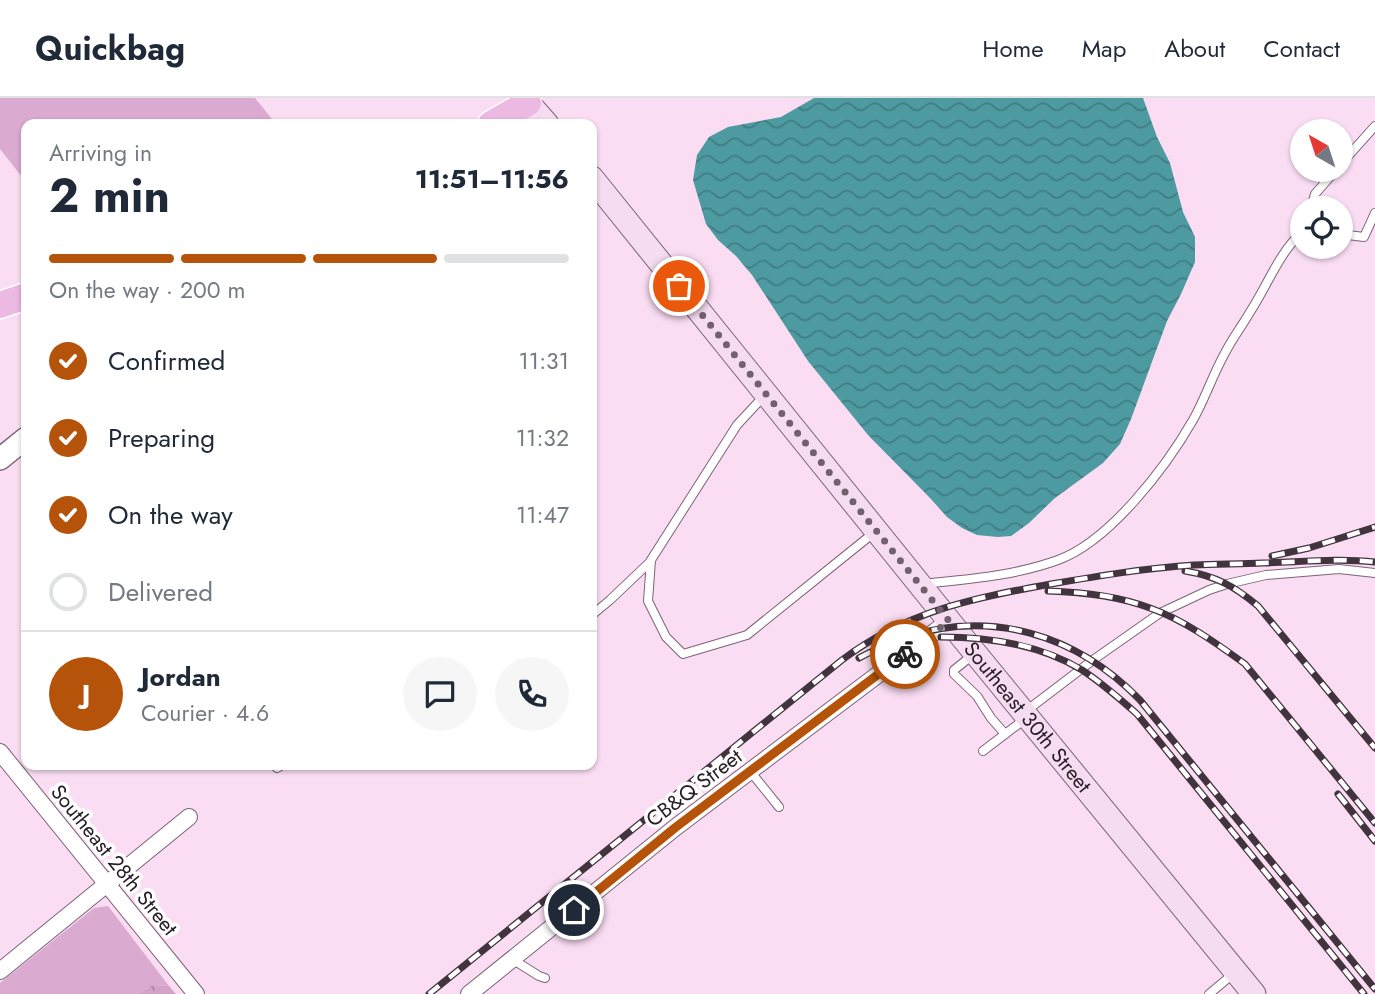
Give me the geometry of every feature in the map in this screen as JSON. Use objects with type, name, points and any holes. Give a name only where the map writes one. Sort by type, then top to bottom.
[{"type":"main road","points":[[499,119],[526,101],[543,119]]},
{"type":"main road","name":"Southeast 30th Street","points":[[597,184],[1254,994]]},
{"type":"main road","points":[[0,304],[21,298]]},
{"type":"street","points":[[0,459],[21,442]]},
{"type":"street","name":"CB&Q Street","points":[[469,994],[676,827],[949,621]]},
{"type":"street","name":"Southeast 28th Street","points":[[0,752],[196,994]]},
{"type":"street","points":[[0,971],[189,817]]},
{"type":"lane","points":[[1353,151],[1375,126]]},
{"type":"lane","points":[[1314,196],[1326,182]]},
{"type":"lane","points":[[1353,236],[1364,237],[1375,214]]},
{"type":"lane","points":[[919,584],[989,578],[1060,559],[1093,541],[1116,521],[1166,461],[1193,420],[1224,353],[1290,242]]},
{"type":"lane","points":[[597,611],[651,560],[737,425],[766,394]]},
{"type":"lane","points":[[651,560],[648,601],[666,637],[683,654],[747,635],[876,531]]},
{"type":"lane","points":[[983,751],[1093,660],[1160,613],[1209,590],[1266,575],[1339,569],[1375,573]]},
{"type":"lane","points":[[975,653],[954,670],[954,674],[977,696],[1004,734]]},
{"type":"lane","points":[[750,771],[779,807]]},
{"type":"lane","points":[[512,959],[545,978]]},
{"type":"lane","points":[[1209,994],[1236,972]]},
{"type":"shaded area","points":[[0,98],[255,98],[272,119],[21,119],[21,176],[0,149]]},
{"type":"shaded area","points":[[108,906],[169,986],[153,985],[138,994],[0,994],[0,983],[94,908]]},
{"type":"green space","points":[[153,985],[169,986],[176,994],[138,994]]},
{"type":"water","points":[[814,98],[1143,98],[1170,163],[1183,212],[1195,237],[1195,262],[1167,321],[1120,444],[1103,463],[1055,498],[1011,536],[977,535],[947,517],[868,435],[808,361],[752,275],[706,224],[693,180],[697,155],[709,137],[728,127],[781,117]]},
{"type":"railway","points":[[1272,556],[1309,548],[1375,527]]},
{"type":"railway","points":[[429,994],[842,660],[891,629],[968,601],[1022,589],[1158,568],[1333,560],[1375,562]]},
{"type":"railway","points":[[1185,571],[1224,583],[1258,606],[1375,748]]},
{"type":"railway","points":[[1048,591],[1100,595],[1150,608],[1187,625],[1234,656],[1245,664],[1375,823]]},
{"type":"railway","points":[[859,658],[903,638],[936,629],[968,626],[1000,627],[1031,633],[1061,644],[1089,659],[1115,677],[1140,700],[1375,989]]},
{"type":"railway","points":[[941,637],[978,638],[1031,648],[1066,661],[1097,680],[1137,714],[1364,994]]},
{"type":"railway","points":[[1338,794],[1375,841]]},
{"type":"way so far","points":[[679,286],[949,621],[905,654]]},
{"type":"route","points":[[574,910],[676,827],[905,654]]}]
